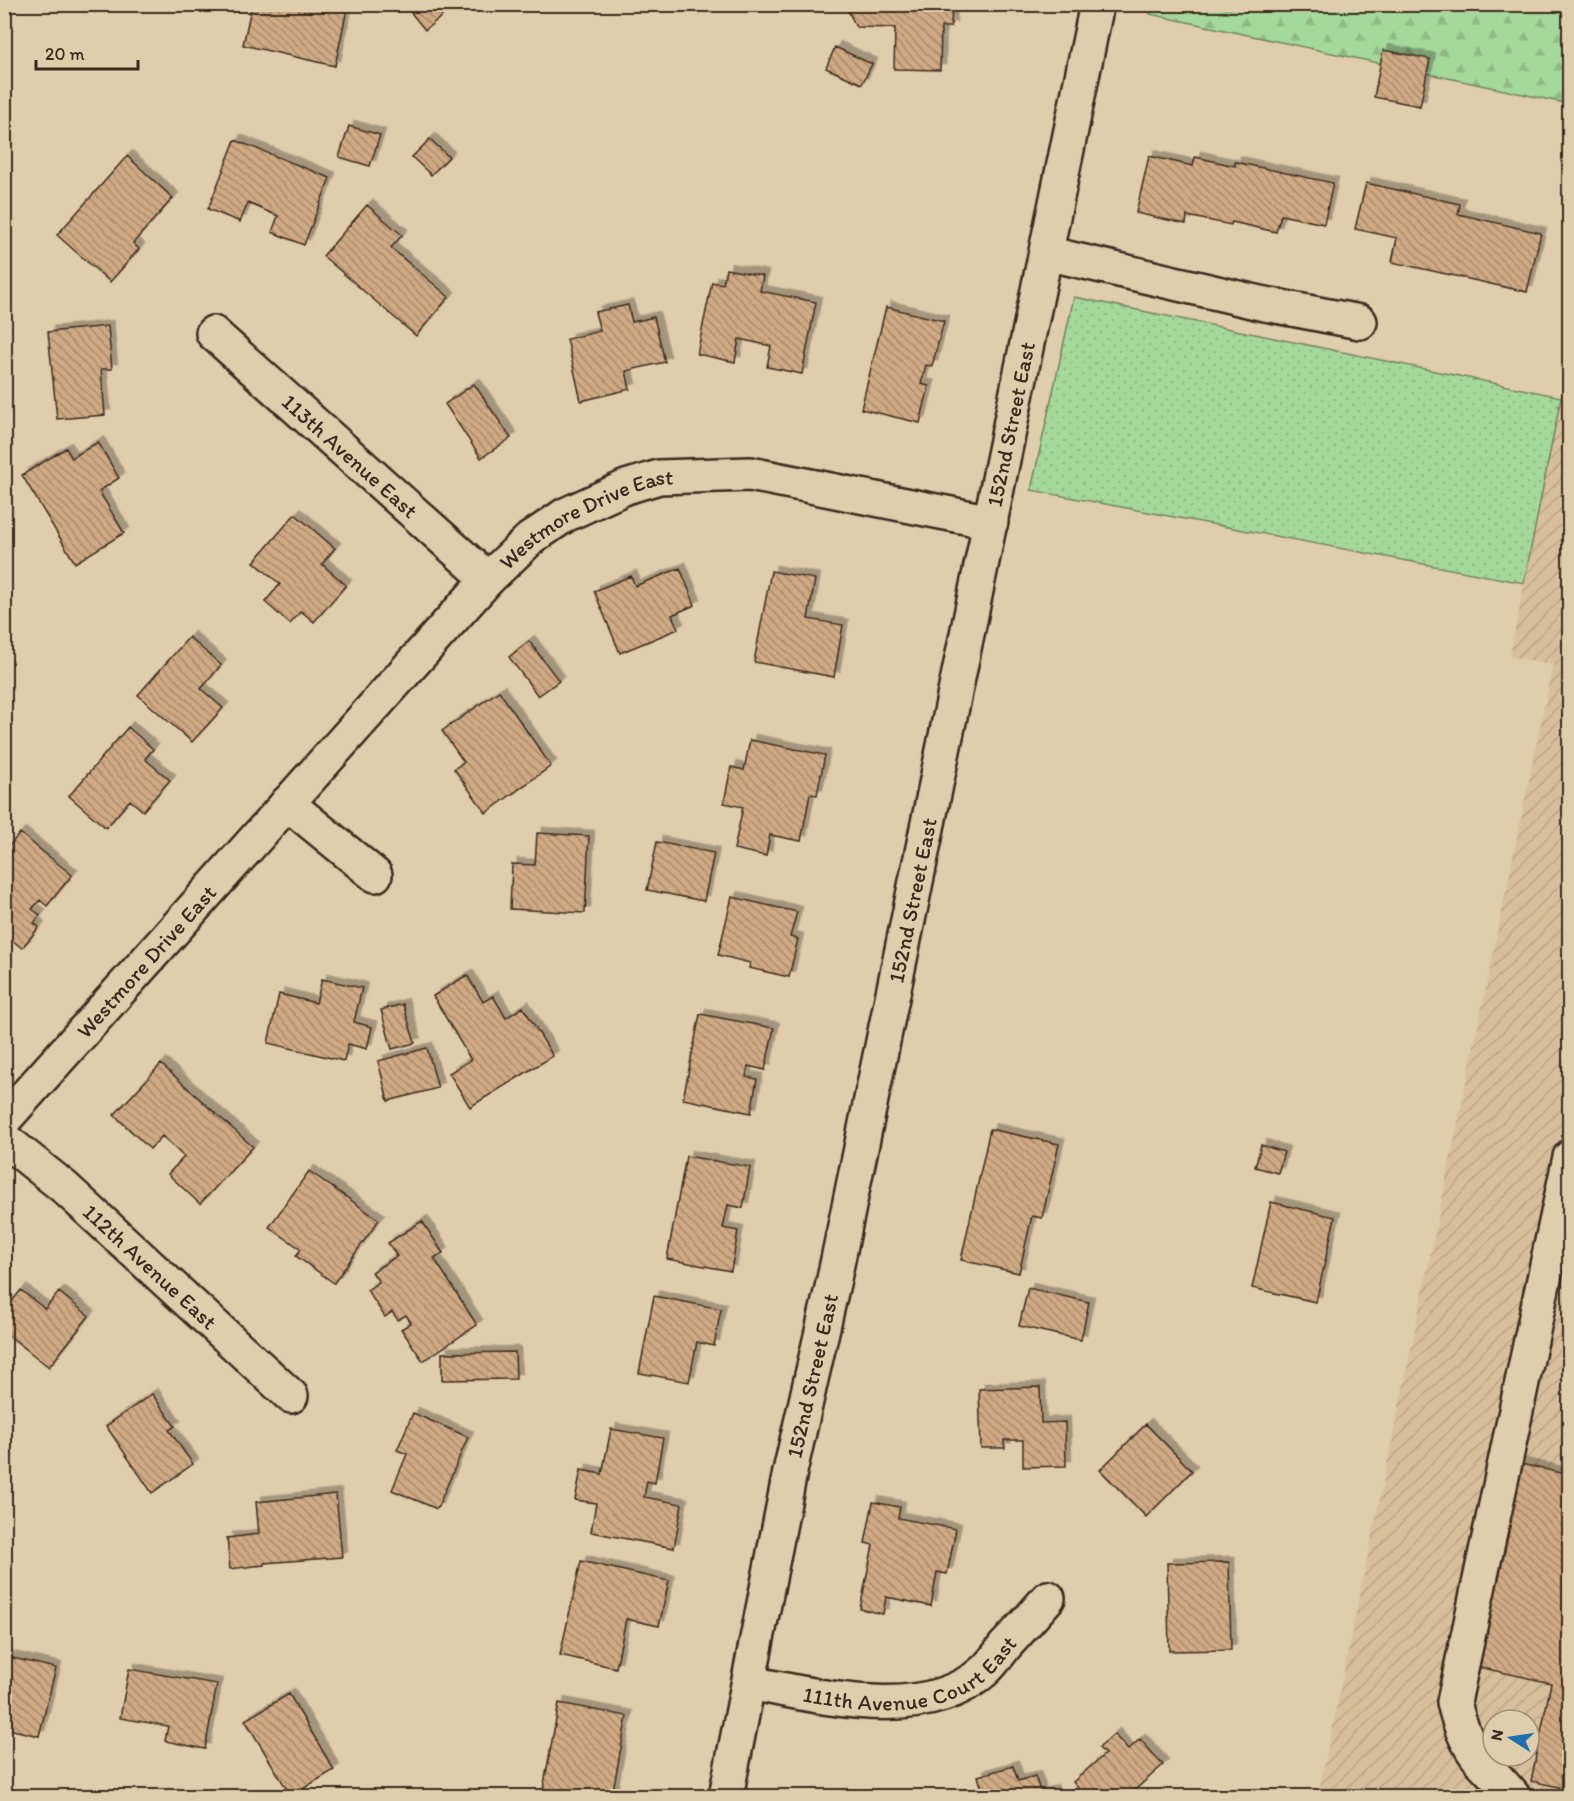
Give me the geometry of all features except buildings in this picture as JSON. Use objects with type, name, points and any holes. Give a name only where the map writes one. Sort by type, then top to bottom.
[{"type":"street","name":"152nd Street East","points":[[726,1797],[791,1467],[834,1279],[1097,4]]},
{"type":"street","points":[[1046,254],[1260,303],[1360,322]]},
{"type":"street","name":"113th Avenue East","points":[[213,333],[488,579]]},
{"type":"street","name":"Westmore Drive East","points":[[4,1120],[488,579],[530,539],[565,515],[626,487],[659,477],[750,474],[991,522]]},
{"type":"street","points":[[287,803],[375,875]]},
{"type":"street","name":"112th Avenue East","points":[[4,1139],[64,1187],[291,1396]]},
{"type":"street","points":[[1513,1797],[1470,1746],[1460,1724],[1454,1702],[1569,1157]]},
{"type":"street","name":"111th Avenue Court East","points":[[750,1683],[826,1698],[863,1702],[900,1702],[931,1697],[957,1689],[984,1671],[1048,1598]]},
{"type":"shaded area","points":[[1569,354],[1569,1796],[1318,1796],[1553,665],[1510,656]]},
{"type":"green space","points":[[1152,4],[1569,5],[1569,104],[1150,14]]},
{"type":"green space","points":[[1074,297],[1561,397],[1524,583],[1031,490]]}]
